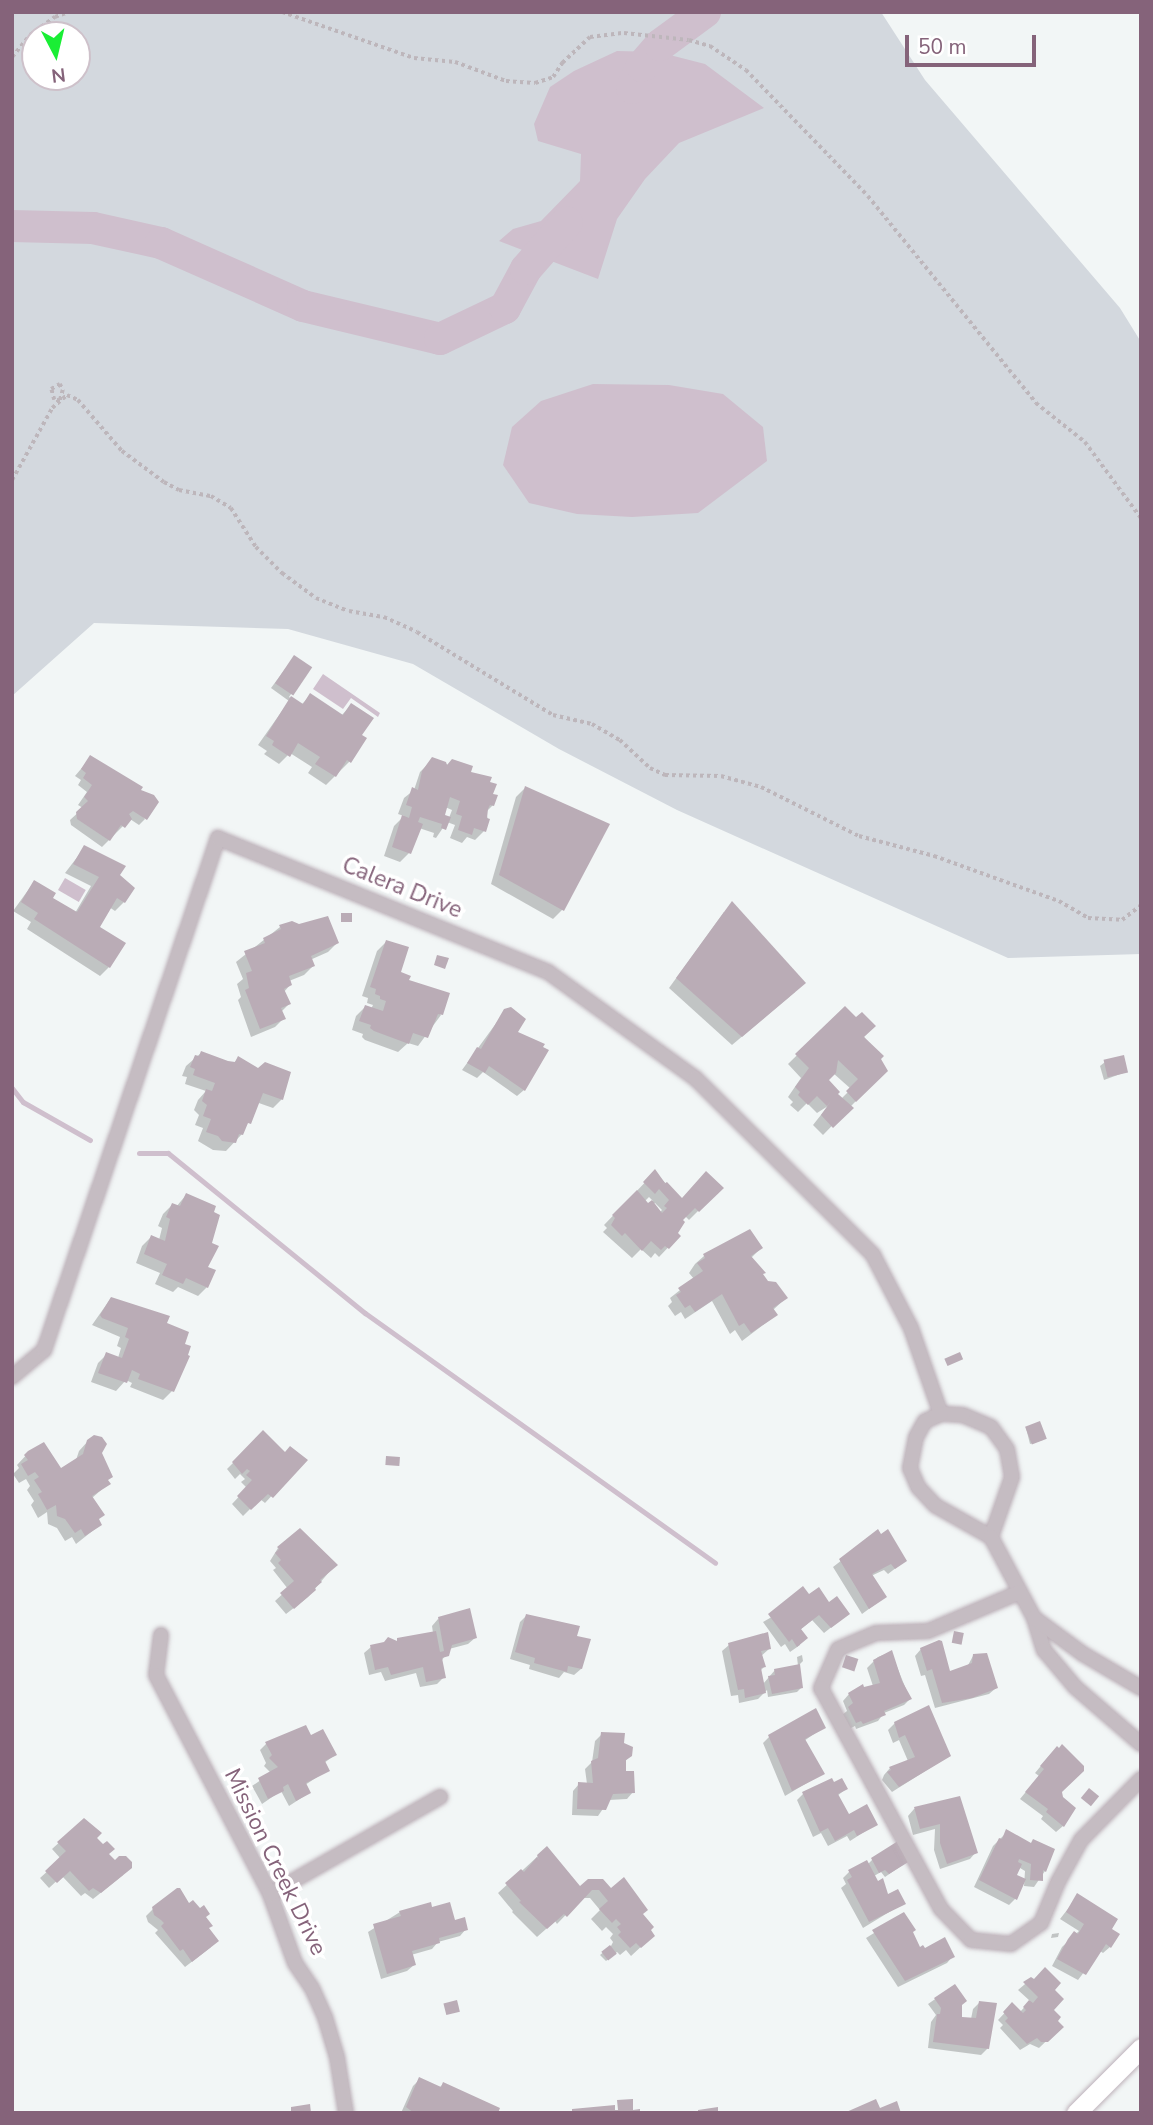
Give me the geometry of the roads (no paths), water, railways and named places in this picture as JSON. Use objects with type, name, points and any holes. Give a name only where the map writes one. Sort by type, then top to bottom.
[{"type":"street","name":"Calera Drive","points":[[12,1377],[44,1350],[218,838],[548,972],[695,1078],[873,1255],[911,1328],[941,1414]]},
{"type":"street","points":[[991,1537],[1013,1477],[1007,1449],[991,1427],[963,1415],[941,1414],[925,1422],[916,1437],[910,1468],[918,1487],[936,1506],[991,1537],[1034,1618],[1044,1650],[1075,1687],[1141,1744]]},
{"type":"street","points":[[1020,1592],[928,1631],[876,1633],[838,1649],[821,1688],[941,1909],[971,1940],[1011,1944],[1041,1923],[1058,1882],[1081,1840],[1141,1779]]},
{"type":"street","points":[[1034,1618],[1083,1654],[1141,1688]]},
{"type":"street","name":"Mission Creek Drive","points":[[161,1635],[156,1675],[270,1894],[295,1963],[325,2017],[337,2057],[346,2113]]},
{"type":"street","points":[[270,1894],[440,1797]]},
{"type":"street","points":[[1076,2113],[1141,2048]]},
{"type":"waterway","points":[[632,88],[642,66],[660,45],[705,12]]},
{"type":"waterway","points":[[12,226],[93,228],[161,243],[303,306],[440,339],[505,308],[526,269],[567,222]]},
{"type":"waterway","points":[[12,1088],[23,1102],[90,1140]]},
{"type":"waterway","points":[[139,1153],[168,1153],[365,1313],[715,1563]]}]
